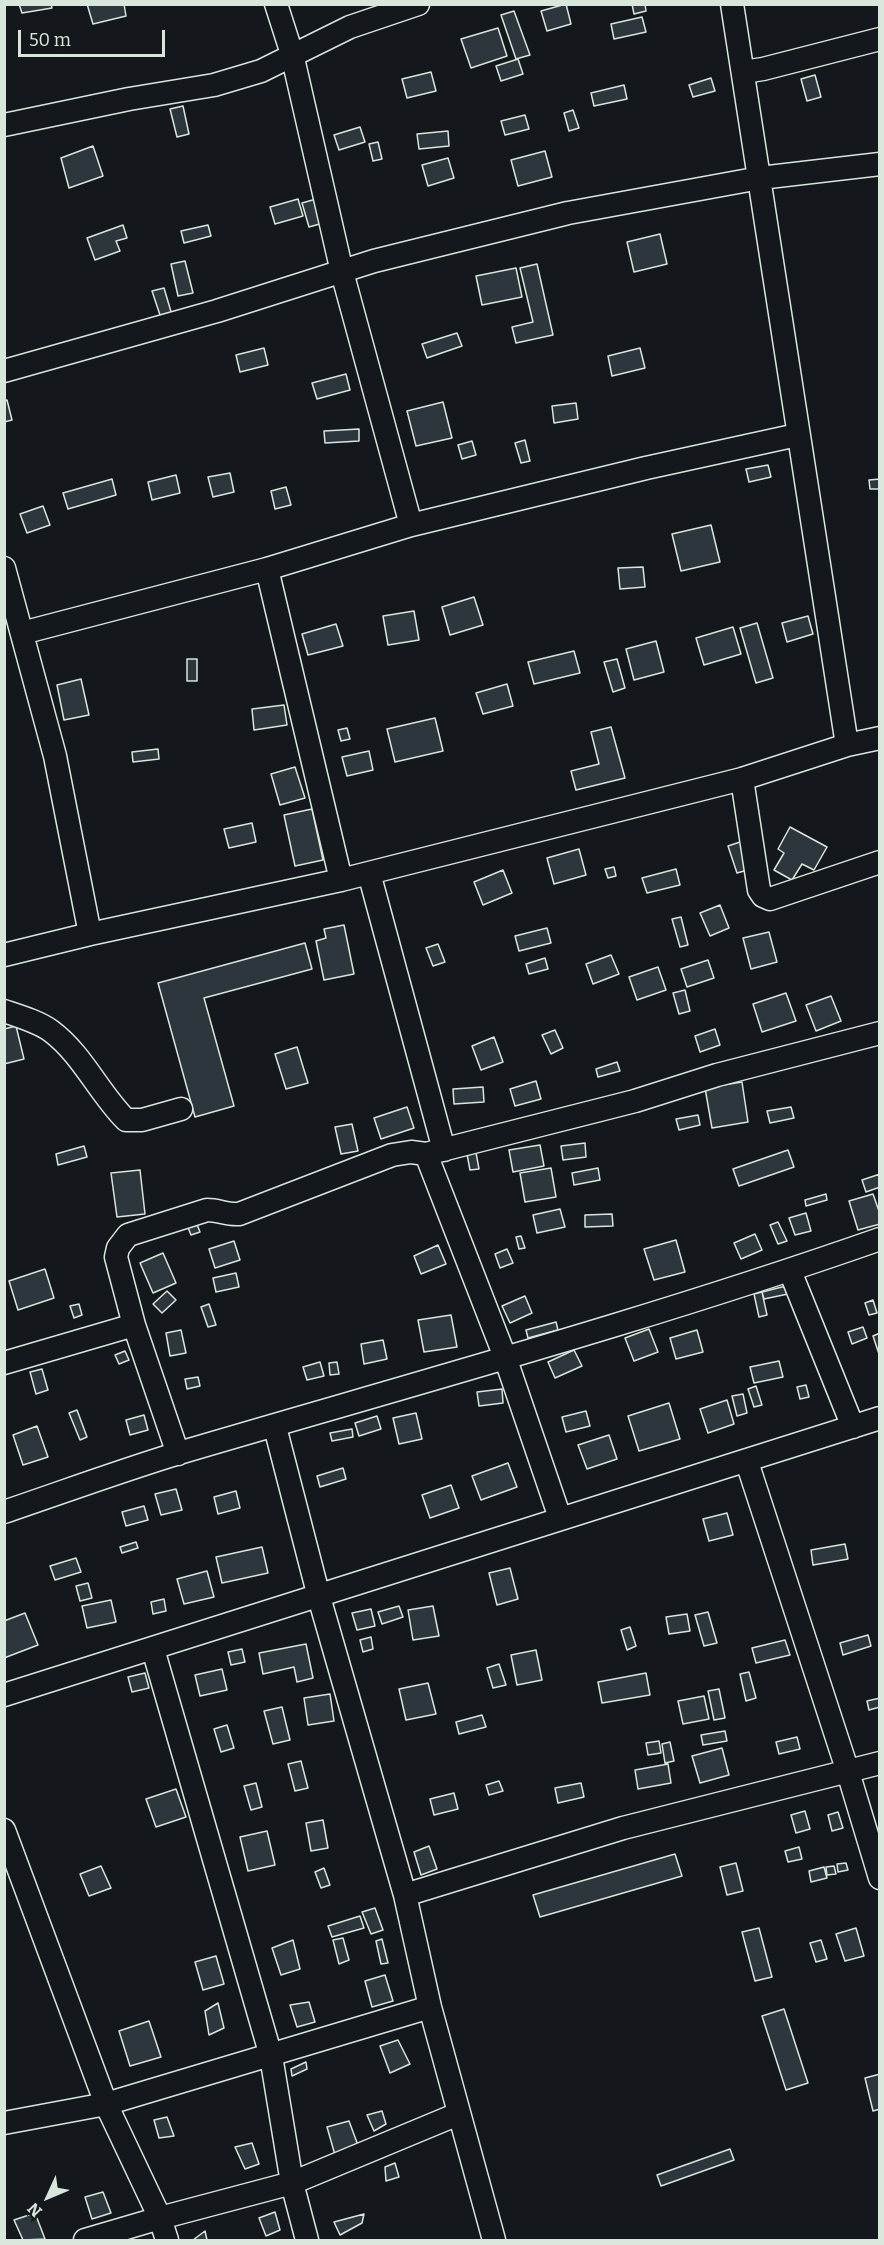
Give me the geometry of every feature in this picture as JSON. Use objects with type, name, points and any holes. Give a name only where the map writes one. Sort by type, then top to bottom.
[{"type":"street","points":[[276,4],[292,54],[342,272],[411,525]]},
{"type":"street","points":[[4,125],[129,99],[214,85],[261,71],[350,27],[418,4]]},
{"type":"street","points":[[732,4],[797,435],[847,745]]},
{"type":"street","points":[[743,72],[763,69],[879,39]]},
{"type":"street","points":[[4,371],[99,346],[374,261],[568,213],[760,178],[879,164]]},
{"type":"street","points":[[22,633],[267,569],[411,525],[646,468],[797,435]]},
{"type":"street","points":[[4,568],[55,756],[90,934]]},
{"type":"street","points":[[267,569],[340,880]]},
{"type":"street","points":[[4,955],[369,873],[742,779],[847,745],[879,738]]},
{"type":"street","points":[[742,779],[759,890],[763,896],[770,899],[879,862]]},
{"type":"street","points":[[369,873],[435,1152],[560,1518]]},
{"type":"street","points":[[4,1011],[50,1030],[75,1053],[103,1094],[126,1120],[141,1120],[181,1109]]},
{"type":"street","points":[[178,1454],[134,1325],[116,1257],[118,1248],[128,1235],[207,1210],[216,1210],[227,1215],[239,1214],[392,1155],[435,1152],[635,1101],[717,1075],[879,1033]]},
{"type":"street","points":[[4,1512],[178,1454],[633,1320],[790,1271],[879,1239]]},
{"type":"street","points":[[790,1271],[853,1427]]},
{"type":"street","points":[[4,1363],[134,1325]]},
{"type":"street","points":[[4,1695],[879,1418]]},
{"type":"street","points":[[275,1427],[318,1597],[405,1895],[429,2007],[494,2241]]},
{"type":"street","points":[[747,1461],[848,1772],[879,1878]]},
{"type":"street","points":[[153,1649],[272,2056],[291,2182],[307,2241]]},
{"type":"street","points":[[405,1895],[623,1828],[879,1763]]},
{"type":"street","points":[[4,1830],[106,2104],[160,2218],[167,2241]]},
{"type":"street","points":[[4,2123],[106,2104],[429,2007]]},
{"type":"street","points":[[85,2241],[291,2182],[458,2114]]},
{"type":"building","points":[[19,4],[51,4],[52,8],[22,13]]},
{"type":"building","points":[[87,4],[124,4],[126,16],[93,24]]},
{"type":"building","points":[[566,4],[571,24],[547,31],[541,11]]},
{"type":"building","points":[[632,4],[645,4],[646,11],[634,14]]},
{"type":"building","points":[[514,11],[530,55],[516,59],[501,15]]},
{"type":"building","points":[[642,17],[646,32],[614,39],[611,24]]},
{"type":"building","points":[[498,28],[507,56],[471,68],[461,39]]},
{"type":"building","points":[[518,59],[523,74],[501,81],[496,66]]},
{"type":"building","points":[[431,72],[436,91],[407,98],[402,79]]},
{"type":"building","points":[[815,75],[821,97],[807,101],[801,79]]},
{"type":"building","points":[[711,78],[715,91],[693,97],[689,85]]},
{"type":"building","points":[[624,85],[627,99],[594,106],[591,93]]},
{"type":"building","points":[[183,106],[189,134],[177,137],[170,109]]},
{"type":"building","points":[[573,110],[579,128],[569,131],[564,113]]},
{"type":"building","points":[[525,115],[529,129],[505,135],[501,121]]},
{"type":"building","points":[[360,127],[365,142],[339,150],[334,135]]},
{"type":"building","points":[[448,131],[449,146],[419,149],[417,134]]},
{"type":"building","points":[[378,142],[382,159],[373,161],[369,144]]},
{"type":"building","points":[[93,146],[103,176],[69,188],[61,158]]},
{"type":"building","points":[[545,151],[552,177],[518,186],[511,160]]},
{"type":"building","points":[[448,158],[454,178],[428,186],[422,165]]},
{"type":"building","points":[[298,199],[303,216],[275,224],[270,207]]},
{"type":"building","points":[[316,199],[323,223],[309,227],[302,203]]},
{"type":"building","points":[[123,225],[127,238],[116,241],[120,251],[95,260],[87,238]]},
{"type":"building","points":[[208,225],[211,236],[184,243],[181,231]]},
{"type":"building","points":[[660,234],[667,264],[634,272],[627,242]]},
{"type":"building","points":[[185,261],[193,293],[178,296],[171,264]]},
{"type":"building","points":[[537,264],[553,335],[516,343],[512,327],[533,322],[520,268]]},
{"type":"building","points":[[516,268],[522,297],[482,305],[476,276]]},
{"type":"building","points":[[164,288],[172,315],[161,318],[152,291]]},
{"type":"building","points":[[457,333],[462,346],[427,358],[422,344]]},
{"type":"building","points":[[264,348],[268,365],[240,372],[236,355]]},
{"type":"building","points":[[640,348],[645,368],[612,376],[608,356]]},
{"type":"building","points":[[346,374],[350,390],[317,399],[312,383]]},
{"type":"building","points":[[7,400],[12,420],[4,422],[4,401]]},
{"type":"building","points":[[443,402],[452,438],[416,446],[407,411]]},
{"type":"building","points":[[576,403],[578,419],[554,423],[552,406]]},
{"type":"building","points":[[359,429],[359,441],[325,443],[324,431]]},
{"type":"building","points":[[525,440],[530,461],[521,463],[515,443]]},
{"type":"building","points":[[472,441],[476,455],[462,459],[458,445]]},
{"type":"building","points":[[768,465],[771,477],[749,482],[746,469]]},
{"type":"building","points":[[230,473],[234,492],[213,497],[208,477]]},
{"type":"building","points":[[176,475],[180,493],[152,500],[148,482]]},
{"type":"building","points":[[112,479],[116,495],[68,509],[63,493]]},
{"type":"building","points":[[880,479],[880,489],[870,489],[869,480]]},
{"type":"building","points":[[286,487],[291,505],[275,509],[271,491]]},
{"type":"building","points":[[43,506],[50,525],[27,533],[20,514]]},
{"type":"building","points":[[711,525],[720,562],[681,571],[672,534]]},
{"type":"building","points":[[643,567],[645,587],[620,589],[618,568]]},
{"type":"building","points":[[474,597],[483,625],[450,635],[442,607]]},
{"type":"building","points":[[414,611],[419,640],[388,645],[383,616]]},
{"type":"building","points":[[808,616],[813,634],[787,642],[782,623]]},
{"type":"building","points":[[757,623],[773,678],[756,683],[740,628]]},
{"type":"building","points":[[336,624],[343,646],[308,655],[302,634]]},
{"type":"building","points":[[733,627],[741,654],[704,665],[696,638]]},
{"type":"building","points":[[656,641],[664,672],[634,680],[626,649]]},
{"type":"building","points":[[574,651],[580,673],[534,684],[528,662]]},
{"type":"building","points":[[187,659],[197,659],[197,681],[187,681]]},
{"type":"building","points":[[617,659],[625,688],[613,692],[604,662]]},
{"type":"building","points":[[81,679],[89,715],[64,720],[57,685]]},
{"type":"building","points":[[507,684],[513,706],[483,714],[476,693]]},
{"type":"building","points":[[284,705],[287,725],[254,730],[252,709]]},
{"type":"building","points":[[435,718],[443,751],[395,762],[387,729]]},
{"type":"building","points":[[611,727],[625,778],[576,790],[571,771],[599,764],[591,732]]},
{"type":"building","points":[[347,728],[350,739],[341,741],[338,730]]},
{"type":"building","points":[[158,749],[159,759],[133,762],[132,752]]},
{"type":"building","points":[[369,751],[373,770],[347,776],[342,757]]},
{"type":"building","points":[[295,767],[305,798],[280,805],[271,774]]},
{"type":"building","points":[[312,809],[323,860],[295,866],[284,815]]},
{"type":"building","points":[[252,823],[256,842],[229,848],[224,829]]},
{"type":"building","points":[[790,827],[827,847],[814,870],[802,864],[792,880],[774,870],[784,853],[778,849]]},
{"type":"building","points":[[746,840],[755,868],[737,873],[728,846]]},
{"type":"building","points":[[579,849],[586,875],[554,884],[547,858]]},
{"type":"building","points":[[614,867],[616,876],[608,878],[605,869]]},
{"type":"building","points":[[676,869],[680,885],[647,893],[642,878]]},
{"type":"building","points":[[503,870],[512,893],[483,905],[474,882]]},
{"type":"building","points":[[720,905],[729,928],[710,936],[700,913]]},
{"type":"building","points":[[681,917],[688,945],[680,947],[672,919]]},
{"type":"building","points":[[344,925],[354,974],[324,980],[316,941],[326,938],[324,929]]},
{"type":"building","points":[[547,928],[551,943],[519,951],[515,936]]},
{"type":"building","points":[[769,932],[777,962],[751,969],[743,938]]},
{"type":"building","points":[[305,943],[312,969],[204,998],[234,1106],[195,1117],[158,983]]},
{"type":"building","points":[[438,944],[445,962],[433,966],[426,948]]},
{"type":"building","points":[[611,955],[619,974],[593,984],[586,964]]},
{"type":"building","points":[[545,958],[548,969],[529,974],[526,964]]},
{"type":"building","points":[[708,960],[714,978],[687,987],[681,969]]},
{"type":"building","points":[[658,967],[666,990],[637,1000],[629,977]]},
{"type":"building","points":[[685,990],[690,1011],[679,1014],[673,993]]},
{"type":"building","points":[[786,993],[796,1021],[762,1032],[753,1004]]},
{"type":"building","points":[[831,996],[841,1021],[816,1031],[806,1005]]},
{"type":"building","points":[[16,1026],[24,1059],[4,1064],[4,1029]]},
{"type":"building","points":[[715,1029],[720,1045],[700,1052],[695,1036]]},
{"type":"building","points":[[555,1030],[563,1048],[551,1054],[542,1035]]},
{"type":"building","points":[[494,1037],[503,1062],[481,1070],[472,1046]]},
{"type":"building","points":[[297,1047],[308,1083],[286,1089],[275,1054]]},
{"type":"building","points":[[617,1062],[620,1071],[598,1077],[596,1069]]},
{"type":"building","points":[[536,1081],[541,1099],[515,1106],[510,1089]]},
{"type":"building","points":[[742,1082],[748,1122],[712,1128],[705,1088]]},
{"type":"building","points":[[483,1087],[484,1102],[454,1104],[453,1089]]},
{"type":"building","points":[[407,1107],[414,1128],[381,1139],[374,1118]]},
{"type":"building","points":[[791,1107],[794,1118],[770,1123],[767,1111]]},
{"type":"building","points":[[698,1115],[700,1125],[679,1130],[676,1119]]},
{"type":"building","points":[[352,1124],[358,1151],[341,1154],[335,1127]]},
{"type":"building","points":[[585,1143],[586,1157],[563,1160],[561,1146]]},
{"type":"building","points":[[540,1145],[544,1166],[513,1172],[509,1150]]},
{"type":"building","points":[[84,1146],[87,1157],[58,1165],[56,1154]]},
{"type":"building","points":[[475,1147],[479,1169],[470,1170],[466,1149]]},
{"type":"building","points":[[788,1150],[794,1167],[739,1186],[733,1169]]},
{"type":"building","points":[[551,1168],[556,1197],[525,1202],[520,1173]]},
{"type":"building","points":[[598,1168],[600,1180],[574,1185],[572,1173]]},
{"type":"building","points":[[140,1170],[145,1214],[117,1217],[111,1173]]},
{"type":"building","points":[[880,1174],[880,1187],[866,1192],[862,1180]]},
{"type":"building","points":[[826,1194],[827,1200],[806,1206],[805,1200]]},
{"type":"building","points":[[873,1194],[880,1214],[880,1224],[858,1230],[849,1201]]},
{"type":"building","points":[[560,1209],[565,1227],[537,1233],[533,1215]]},
{"type":"building","points":[[806,1213],[811,1231],[795,1235],[789,1218]]},
{"type":"building","points":[[612,1214],[613,1226],[585,1227],[585,1215]]},
{"type":"building","points":[[196,1222],[200,1232],[191,1235],[187,1225]]},
{"type":"building","points":[[778,1222],[787,1241],[778,1244],[770,1225]]},
{"type":"building","points":[[755,1234],[762,1250],[741,1259],[734,1243]]},
{"type":"building","points":[[521,1236],[525,1248],[519,1249],[516,1237]]},
{"type":"building","points":[[676,1240],[685,1272],[654,1280],[644,1249]]},
{"type":"building","points":[[234,1241],[240,1260],[215,1268],[209,1249]]},
{"type":"building","points":[[438,1245],[446,1264],[421,1274],[414,1256]]},
{"type":"building","points":[[507,1249],[513,1263],[500,1268],[495,1254]]},
{"type":"building","points":[[163,1253],[176,1283],[153,1293],[140,1263]]},
{"type":"building","points":[[45,1269],[54,1298],[18,1310],[9,1281]]},
{"type":"building","points":[[236,1273],[239,1287],[216,1292],[213,1278]]},
{"type":"building","points":[[786,1286],[788,1294],[764,1299],[762,1292]]},
{"type":"building","points":[[167,1291],[176,1300],[162,1313],[153,1304]]},
{"type":"building","points":[[762,1292],[767,1315],[759,1317],[754,1294]]},
{"type":"building","points":[[525,1296],[532,1313],[510,1323],[502,1306]]},
{"type":"building","points":[[873,1300],[877,1313],[869,1315],[865,1303]]},
{"type":"building","points":[[79,1304],[82,1315],[74,1318],[70,1306]]},
{"type":"building","points":[[209,1304],[216,1325],[208,1327],[201,1307]]},
{"type":"building","points":[[451,1315],[457,1347],[424,1352],[418,1320]]},
{"type":"building","points":[[556,1322],[558,1330],[528,1338],[526,1330]]},
{"type":"building","points":[[863,1327],[867,1338],[852,1344],[848,1332]]},
{"type":"building","points":[[649,1329],[658,1352],[634,1361],[625,1338]]},
{"type":"building","points":[[181,1330],[186,1353],[170,1356],[166,1333]]},
{"type":"building","points":[[697,1330],[703,1352],[676,1359],[670,1338]]},
{"type":"building","points":[[880,1333],[880,1354],[879,1354],[873,1336]]},
{"type":"building","points":[[383,1340],[387,1359],[364,1364],[361,1344]]},
{"type":"building","points":[[574,1350],[582,1366],[555,1378],[548,1362]]},
{"type":"building","points":[[125,1351],[129,1360],[119,1364],[115,1355]]},
{"type":"building","points":[[779,1361],[783,1377],[754,1383],[750,1367]]},
{"type":"building","points":[[320,1362],[324,1376],[307,1380],[303,1367]]},
{"type":"building","points":[[337,1362],[339,1374],[330,1375],[329,1363]]},
{"type":"building","points":[[42,1369],[48,1390],[36,1394],[30,1372]]},
{"type":"building","points":[[198,1377],[200,1386],[187,1389],[185,1379]]},
{"type":"building","points":[[806,1385],[809,1397],[800,1399],[797,1387]]},
{"type":"building","points":[[756,1386],[762,1405],[754,1407],[748,1389]]},
{"type":"building","points":[[502,1389],[503,1403],[479,1406],[477,1392]]},
{"type":"building","points":[[743,1394],[747,1413],[737,1416],[732,1396]]},
{"type":"building","points":[[727,1400],[734,1424],[708,1433],[700,1409]]},
{"type":"building","points":[[669,1403],[680,1439],[639,1451],[628,1416]]},
{"type":"building","points":[[77,1410],[87,1437],[80,1440],[69,1413]]},
{"type":"building","points":[[586,1411],[590,1426],[566,1432],[562,1417]]},
{"type":"building","points":[[416,1413],[422,1439],[399,1444],[393,1418]]},
{"type":"building","points":[[144,1415],[148,1430],[130,1435],[126,1420]]},
{"type":"building","points":[[377,1416],[381,1429],[359,1436],[355,1423]]},
{"type":"building","points":[[37,1426],[48,1457],[23,1465],[13,1435]]},
{"type":"building","points":[[352,1429],[353,1437],[332,1441],[330,1433]]},
{"type":"building","points":[[609,1435],[617,1459],[587,1469],[578,1445]]},
{"type":"building","points":[[508,1463],[517,1487],[481,1500],[472,1476]]},
{"type":"building","points":[[343,1468],[346,1479],[320,1487],[317,1476]]},
{"type":"building","points":[[451,1485],[459,1508],[430,1518],[422,1495]]},
{"type":"building","points":[[176,1489],[182,1510],[161,1515],[155,1494]]},
{"type":"building","points":[[236,1491],[240,1508],[218,1514],[214,1497]]},
{"type":"building","points":[[144,1506],[148,1520],[126,1526],[122,1512]]},
{"type":"building","points":[[727,1513],[733,1535],[709,1541],[703,1519]]},
{"type":"building","points":[[136,1542],[138,1548],[122,1553],[120,1547]]},
{"type":"building","points":[[845,1544],[848,1559],[813,1565],[811,1550]]},
{"type":"building","points":[[262,1547],[268,1573],[222,1583],[216,1557]]},
{"type":"building","points":[[76,1558],[81,1572],[55,1580],[50,1566]]},
{"type":"building","points":[[510,1568],[518,1599],[497,1605],[489,1573]]},
{"type":"building","points":[[207,1571],[214,1597],[184,1604],[177,1579]]},
{"type":"building","points":[[88,1583],[92,1598],[80,1601],[76,1586]]},
{"type":"building","points":[[164,1599],[166,1611],[153,1614],[151,1602]]},
{"type":"building","points":[[111,1600],[116,1622],[87,1628],[82,1606]]},
{"type":"building","points":[[399,1606],[403,1617],[382,1624],[378,1612]]},
{"type":"building","points":[[433,1606],[439,1636],[413,1640],[408,1610]]},
{"type":"building","points":[[371,1609],[375,1626],[357,1630],[352,1613]]},
{"type":"building","points":[[708,1612],[717,1643],[704,1646],[695,1615]]},
{"type":"building","points":[[25,1613],[38,1645],[4,1658],[4,1621]]},
{"type":"building","points":[[687,1614],[690,1631],[669,1634],[666,1617]]},
{"type":"building","points":[[630,1627],[636,1646],[627,1650],[621,1630]]},
{"type":"building","points":[[868,1635],[871,1646],[843,1655],[840,1643]]},
{"type":"building","points":[[371,1637],[373,1649],[363,1652],[360,1640]]},
{"type":"building","points":[[785,1640],[790,1655],[756,1663],[752,1648]]},
{"type":"building","points":[[306,1644],[313,1678],[297,1682],[294,1667],[263,1674],[259,1653]]},
{"type":"building","points":[[242,1649],[245,1662],[231,1665],[228,1652]]},
{"type":"building","points":[[536,1650],[542,1680],[517,1685],[511,1655]]},
{"type":"building","points":[[499,1664],[506,1685],[493,1688],[487,1668]]},
{"type":"building","points":[[222,1669],[227,1690],[200,1696],[195,1675]]},
{"type":"building","points":[[749,1672],[756,1698],[746,1701],[740,1674]]},
{"type":"building","points":[[145,1673],[149,1688],[132,1692],[128,1677]]},
{"type":"building","points":[[646,1673],[650,1695],[602,1703],[598,1682]]},
{"type":"building","points":[[428,1683],[436,1714],[406,1720],[399,1689]]},
{"type":"building","points":[[719,1689],[725,1718],[714,1720],[708,1691]]},
{"type":"building","points":[[330,1694],[334,1721],[308,1725],[304,1698]]},
{"type":"building","points":[[704,1696],[709,1719],[683,1724],[678,1701]]},
{"type":"building","points":[[880,1698],[880,1707],[869,1710],[867,1701]]},
{"type":"building","points":[[282,1707],[290,1740],[273,1744],[264,1711]]},
{"type":"building","points":[[482,1715],[486,1727],[459,1734],[456,1722]]},
{"type":"building","points":[[227,1725],[234,1748],[221,1752],[214,1729]]},
{"type":"building","points":[[725,1731],[727,1741],[703,1745],[701,1735]]},
{"type":"building","points":[[797,1737],[800,1749],[779,1754],[776,1742]]},
{"type":"building","points":[[659,1741],[661,1753],[648,1755],[646,1743]]},
{"type":"building","points":[[670,1742],[674,1761],[665,1763],[662,1744]]},
{"type":"building","points":[[722,1748],[729,1775],[700,1783],[692,1756]]},
{"type":"building","points":[[301,1761],[308,1788],[295,1791],[288,1764]]},
{"type":"building","points":[[668,1764],[671,1783],[638,1789],[635,1770]]},
{"type":"building","points":[[499,1781],[503,1791],[489,1795],[486,1785]]},
{"type":"building","points":[[256,1783],[262,1807],[251,1810],[244,1786]]},
{"type":"building","points":[[581,1783],[584,1797],[558,1803],[555,1788]]},
{"type":"building","points":[[176,1789],[186,1817],[156,1827],[146,1799]]},
{"type":"building","points":[[454,1793],[458,1809],[434,1815],[430,1799]]},
{"type":"building","points":[[805,1811],[810,1829],[796,1833],[791,1815]]},
{"type":"building","points":[[838,1812],[843,1828],[832,1831],[828,1815]]},
{"type":"building","points":[[323,1820],[328,1848],[311,1851],[306,1823]]},
{"type":"building","points":[[267,1831],[275,1865],[248,1871],[240,1837]]},
{"type":"building","points":[[429,1846],[437,1869],[421,1875],[414,1852]]},
{"type":"building","points":[[799,1847],[802,1859],[788,1862],[785,1851]]},
{"type":"building","points":[[675,1854],[682,1876],[540,1917],[533,1895]]},
{"type":"building","points":[[736,1863],[743,1891],[727,1895],[720,1867]]},
{"type":"building","points":[[846,1863],[848,1870],[838,1872],[837,1864]]},
{"type":"building","points":[[101,1866],[111,1888],[89,1896],[80,1874]]},
{"type":"building","points":[[834,1866],[836,1874],[827,1875],[826,1867]]},
{"type":"building","points":[[824,1867],[827,1878],[811,1882],[809,1871]]},
{"type":"building","points":[[324,1868],[330,1885],[321,1888],[315,1872]]},
{"type":"building","points":[[375,1908],[383,1930],[371,1934],[362,1912]]},
{"type":"building","points":[[360,1916],[364,1928],[332,1937],[328,1926]]},
{"type":"building","points":[[759,1928],[772,1977],[755,1981],[742,1932]]},
{"type":"building","points":[[856,1928],[864,1956],[845,1961],[836,1934]]},
{"type":"building","points":[[343,1938],[349,1960],[339,1964],[333,1940]]},
{"type":"building","points":[[382,1939],[388,1963],[381,1964],[376,1941]]},
{"type":"building","points":[[293,1940],[300,1969],[281,1975],[272,1948]]},
{"type":"building","points":[[821,1940],[827,1959],[816,1962],[810,1943]]},
{"type":"building","points":[[216,1956],[224,1984],[203,1990],[195,1962]]},
{"type":"building","points":[[385,1975],[393,2001],[372,2007],[365,1981]]},
{"type":"building","points":[[309,2002],[315,2022],[297,2027],[290,2005]]},
{"type":"building","points":[[218,2003],[224,2028],[209,2035],[205,2011]]},
{"type":"building","points":[[784,2009],[808,2083],[786,2090],[762,2016]]},
{"type":"building","points":[[149,2021],[161,2057],[130,2066],[119,2031]]},
{"type":"building","points":[[398,2040],[410,2064],[390,2073],[380,2046]]},
{"type":"building","points":[[306,2062],[307,2069],[292,2076],[291,2069]]},
{"type":"building","points":[[880,2074],[880,2109],[873,2111],[865,2078]]},
{"type":"building","points":[[382,2111],[386,2124],[374,2131],[367,2115]]},
{"type":"building","points":[[167,2117],[174,2136],[159,2138],[154,2120]]},
{"type":"building","points":[[349,2121],[359,2148],[335,2155],[327,2127]]},
{"type":"building","points":[[252,2143],[259,2164],[245,2169],[235,2147]]},
{"type":"building","points":[[730,2149],[734,2160],[661,2186],[657,2175]]},
{"type":"building","points":[[395,2163],[399,2177],[386,2181],[385,2167]]},
{"type":"building","points":[[103,2192],[111,2213],[92,2219],[85,2197]]},
{"type":"building","points":[[275,2212],[280,2230],[266,2236],[259,2218]]},
{"type":"building","points":[[35,2213],[45,2239],[23,2240],[14,2220]]},
{"type":"building","points":[[364,2214],[362,2223],[340,2235],[334,2222]]},
{"type":"building","points":[[205,2231],[207,2240],[193,2240]]}]
